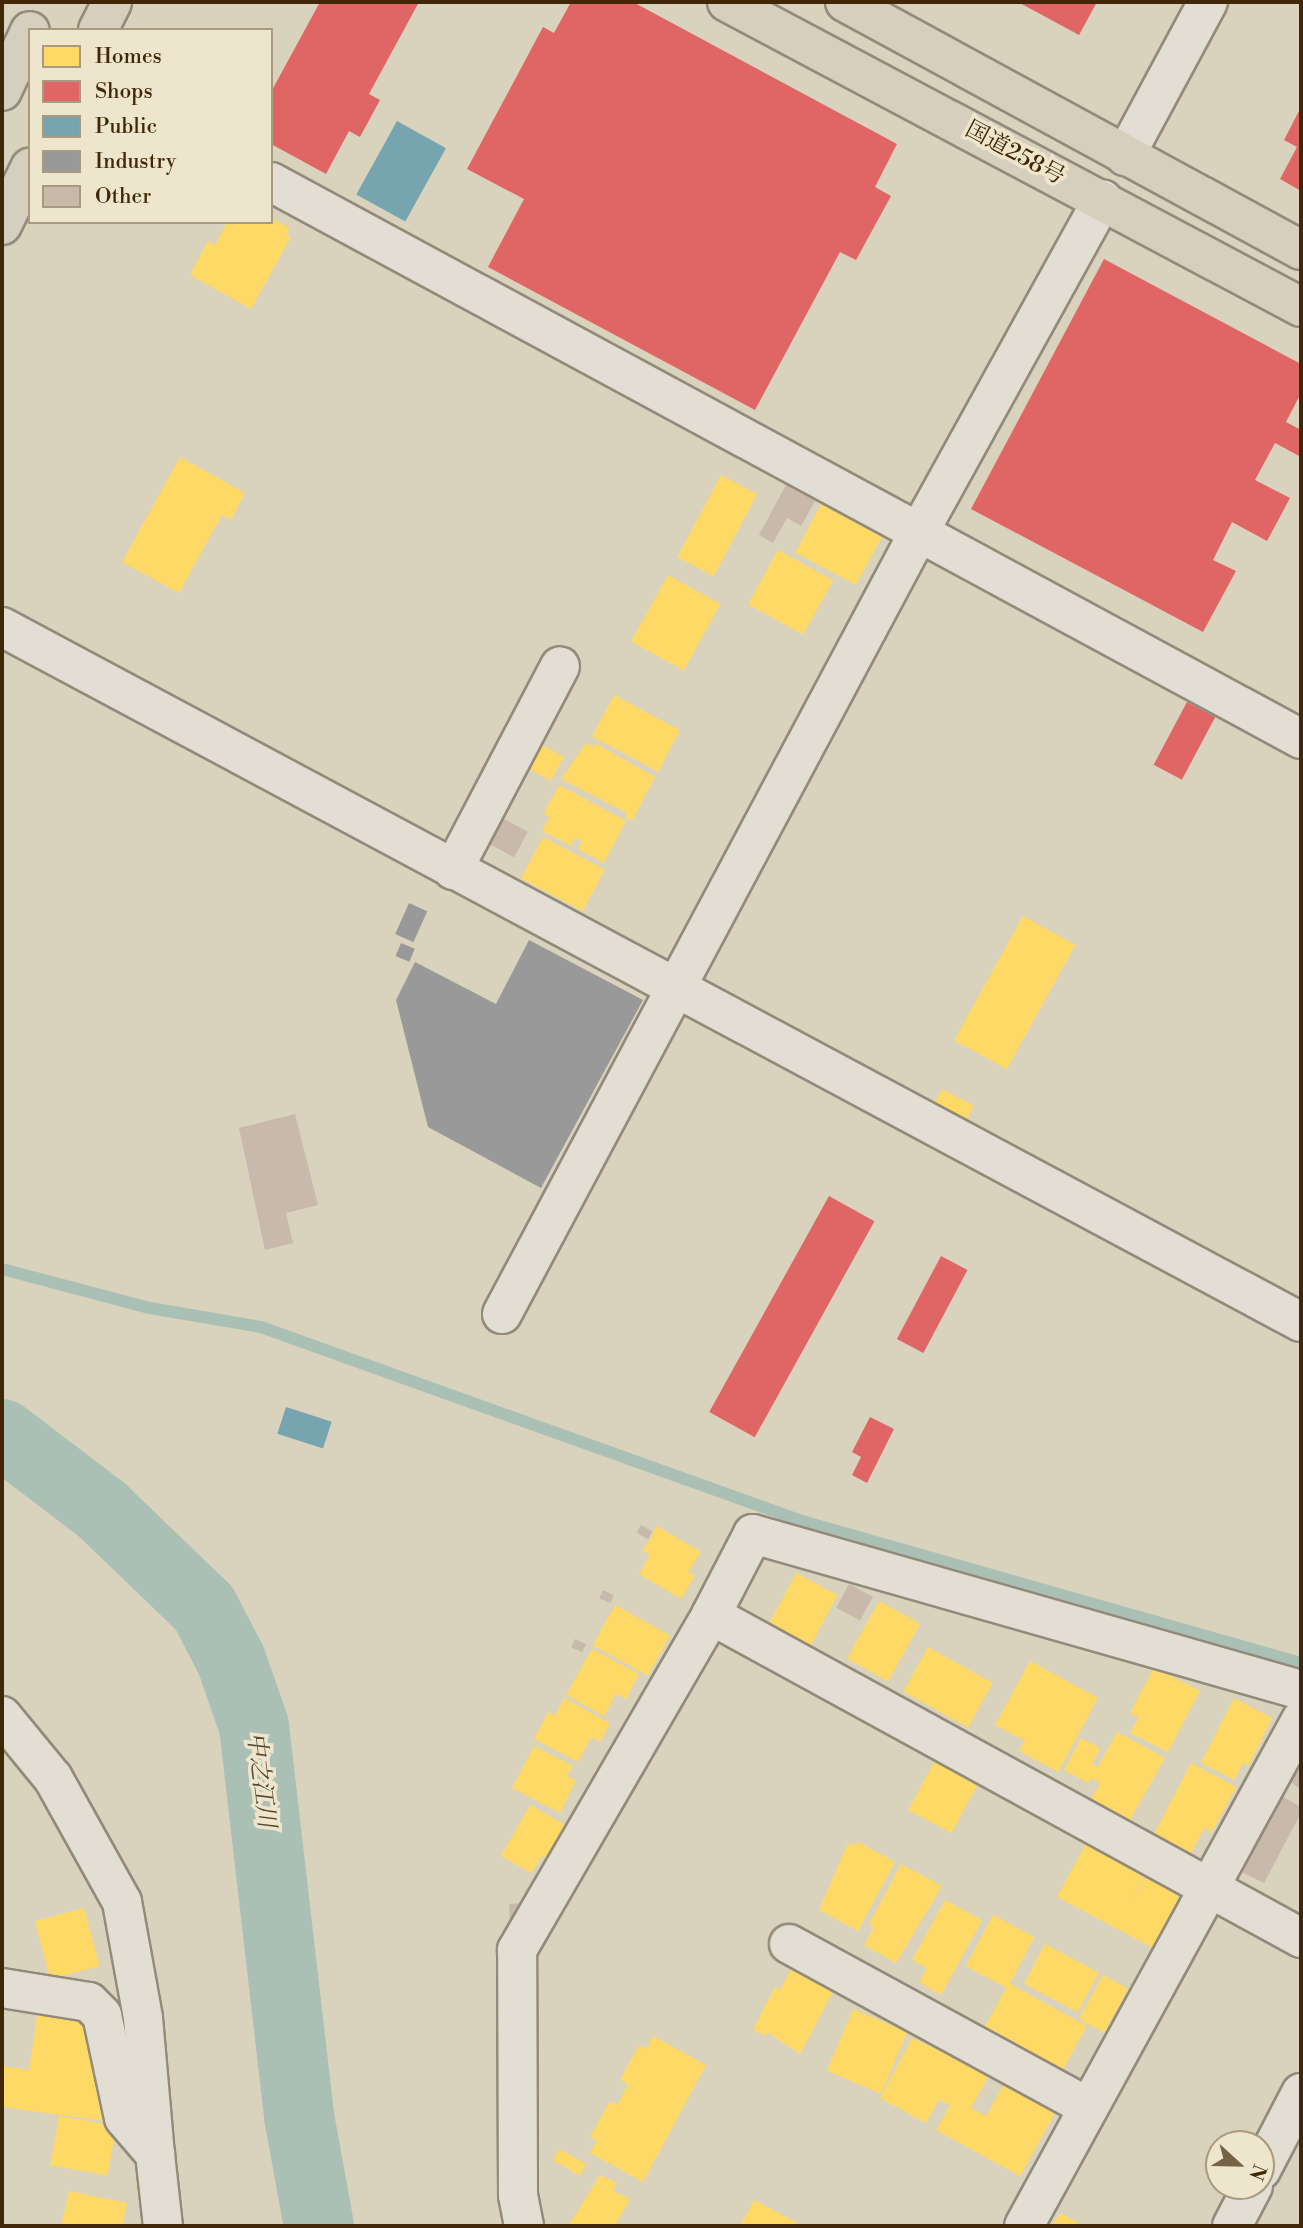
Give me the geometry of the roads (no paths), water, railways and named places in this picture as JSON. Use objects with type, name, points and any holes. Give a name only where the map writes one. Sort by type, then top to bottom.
[{"type":"main road","points":[[2,91],[21,36],[44,2]]},
{"type":"main road","points":[[99,28],[112,2]]},
{"type":"main road","name":"国道258号","points":[[727,2],[1103,199],[1301,307]]},
{"type":"main road","points":[[845,2],[1301,250]]},
{"type":"main road","points":[[2,225],[28,172]]},
{"type":"street","points":[[1125,156],[1208,2]]},
{"type":"street","points":[[273,183],[1301,739]]},
{"type":"street","points":[[502,1314],[919,532],[1103,199]]},
{"type":"street","points":[[2,627],[1301,1322]]},
{"type":"street","points":[[453,870],[560,666]]},
{"type":"street","points":[[524,2226],[518,2195],[517,1950],[711,1615],[753,1534],[1301,1690]]},
{"type":"street","points":[[711,1615],[1212,1886],[1301,1938]]},
{"type":"street","points":[[2,1716],[53,1778],[122,1902],[143,2018],[163,2226]]},
{"type":"street","points":[[1024,2226],[1301,1720]]},
{"type":"street","points":[[789,1944],[1088,2107]]},
{"type":"street","points":[[2,1988],[89,2002],[102,2015],[124,2118],[155,2154]]},
{"type":"street","points":[[1275,2143],[1301,2093]]},
{"type":"street","points":[[1232,2226],[1246,2200]]},
{"type":"waterway","points":[[2,1269],[150,1308],[261,1327],[802,1521],[1301,1663]]},
{"type":"waterway","name":"中之江川","points":[[2,1434],[102,1510],[204,1608],[231,1660],[254,1726],[299,2116],[319,2226]]}]
